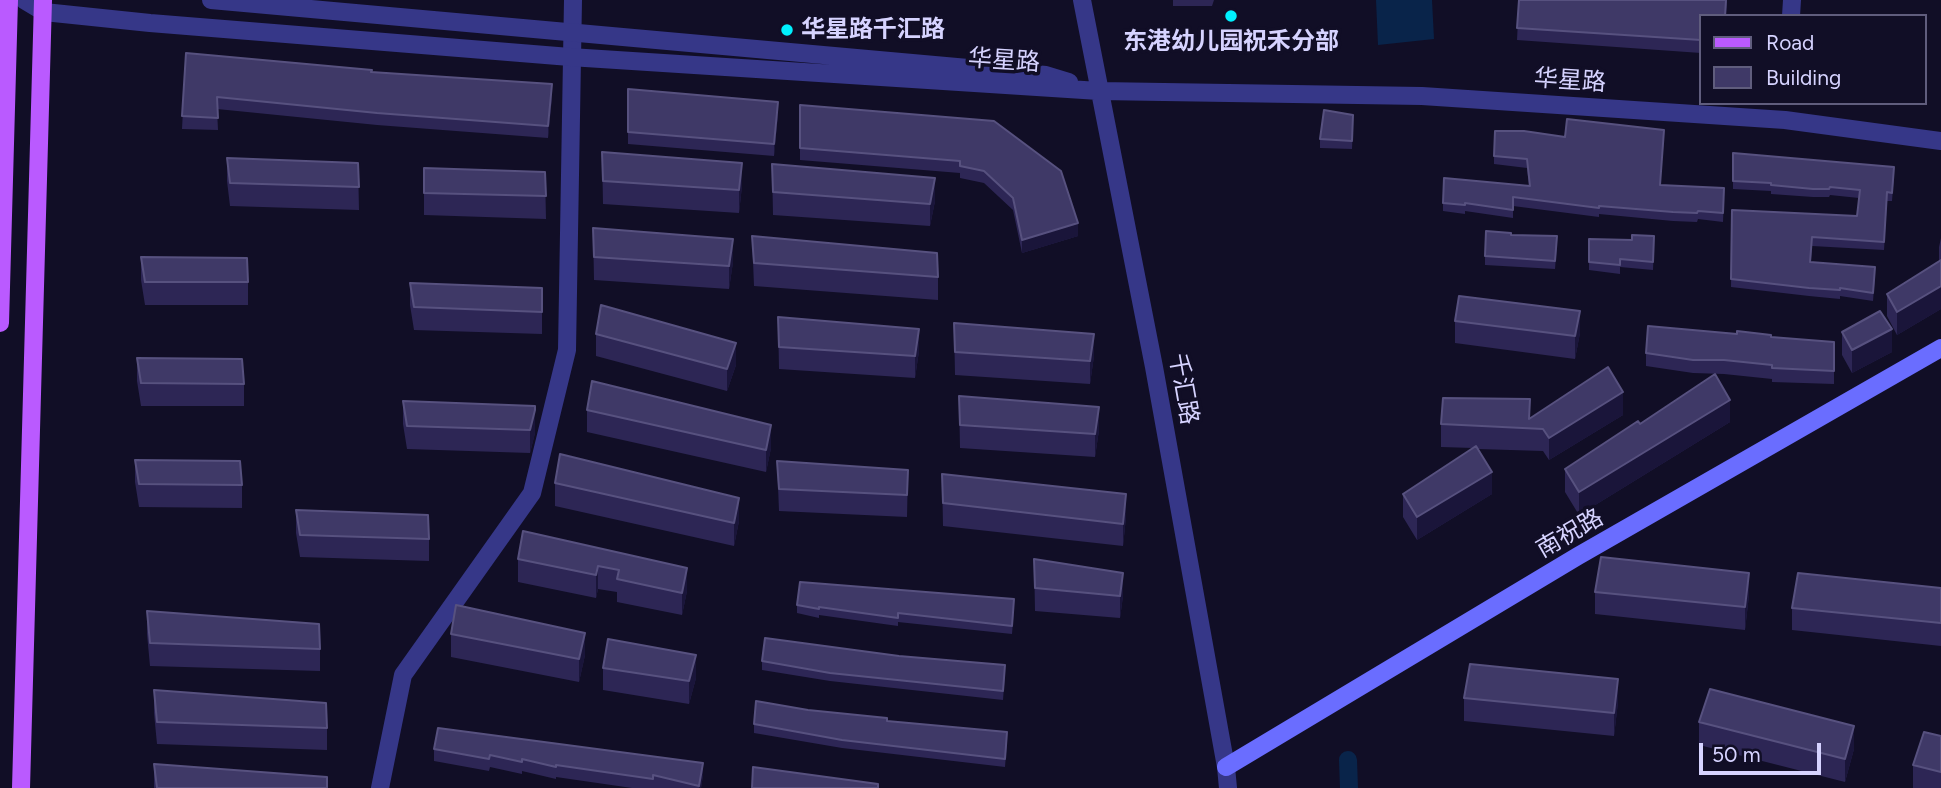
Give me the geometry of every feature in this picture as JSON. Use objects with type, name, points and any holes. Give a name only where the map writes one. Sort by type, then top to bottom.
[{"type":"main road","points":[[0,324],[9,0]]},
{"type":"main road","points":[[21,788],[43,6]]},
{"type":"main road","name":"南祝路","points":[[1226,767],[1578,556],[1941,348]]},
{"type":"street","name":"华星路","points":[[24,0],[43,6],[150,23],[570,57],[1099,91],[1422,96],[1786,112],[1941,141]]},
{"type":"street","points":[[211,0],[1046,75],[1099,91]]},
{"type":"street","points":[[380,788],[403,675],[532,493],[567,349],[573,0]]},
{"type":"street","name":"千汇路","points":[[1082,0],[1154,367],[1228,788]]},
{"type":"water","points":[[1376,0],[1432,0],[1434,39],[1378,45]]},
{"type":"building","points":[[1519,0],[1726,0],[1725,14],[1700,14],[1700,40],[1517,28]]},
{"type":"building","points":[[186,53],[372,70],[371,72],[552,84],[548,126],[217,97],[218,118],[182,116]]},
{"type":"building","points":[[628,89],[778,102],[774,144],[628,132]]},
{"type":"building","points":[[800,105],[994,121],[1061,171],[1078,223],[1022,240],[1013,198],[984,171],[960,166],[960,161],[800,148]]},
{"type":"building","points":[[1324,110],[1353,115],[1352,141],[1320,139]]},
{"type":"building","points":[[1567,119],[1664,130],[1660,185],[1724,188],[1723,213],[1599,208],[1513,197],[1513,210],[1465,203],[1443,203],[1444,178],[1530,186],[1527,159],[1494,156],[1495,131],[1524,131],[1565,137]]},
{"type":"building","points":[[602,152],[742,163],[739,190],[603,181]]},
{"type":"building","points":[[1733,153],[1894,167],[1892,193],[1887,192],[1884,242],[1812,237],[1810,262],[1875,267],[1873,293],[1731,279],[1732,210],[1857,216],[1860,190],[1830,187],[1813,189],[1733,181]]},
{"type":"building","points":[[227,158],[358,163],[359,187],[230,183]]},
{"type":"building","points":[[772,164],[935,178],[930,204],[773,192]]},
{"type":"building","points":[[424,168],[545,172],[546,196],[424,193]]},
{"type":"building","points":[[593,228],[733,239],[729,266],[594,257]]},
{"type":"building","points":[[1486,231],[1511,235],[1557,236],[1555,261],[1485,256]]},
{"type":"building","points":[[1632,235],[1654,236],[1653,262],[1620,259],[1620,265],[1589,262],[1589,239],[1632,240]]},
{"type":"building","points":[[752,236],[937,253],[938,277],[754,263]]},
{"type":"building","points":[[141,257],[247,258],[248,282],[145,282]]},
{"type":"building","points":[[1941,260],[1941,286],[1897,312],[1887,294]]},
{"type":"building","points":[[410,283],[542,288],[542,312],[414,307]]},
{"type":"building","points":[[1459,296],[1580,311],[1575,336],[1455,321]]},
{"type":"building","points":[[601,305],[736,343],[727,369],[596,334]]},
{"type":"building","points":[[1880,311],[1892,329],[1852,350],[1842,332]]},
{"type":"building","points":[[778,317],[919,329],[915,356],[779,347]]},
{"type":"building","points":[[954,323],[1094,334],[1090,361],[955,352]]},
{"type":"building","points":[[1648,326],[1737,334],[1737,331],[1771,337],[1834,342],[1834,371],[1772,368],[1772,365],[1693,360],[1646,353]]},
{"type":"building","points":[[137,358],[242,359],[244,384],[141,383]]},
{"type":"building","points":[[1608,367],[1623,392],[1549,438],[1543,429],[1441,424],[1443,398],[1530,399],[1529,419]]},
{"type":"building","points":[[1715,374],[1730,400],[1579,492],[1565,469],[1638,421],[1640,424]]},
{"type":"building","points":[[592,381],[771,425],[766,450],[587,410]]},
{"type":"building","points":[[959,396],[1099,407],[1095,434],[960,425]]},
{"type":"building","points":[[403,401],[535,406],[535,410],[530,430],[407,426]]},
{"type":"building","points":[[1476,446],[1492,472],[1417,517],[1403,494]]},
{"type":"building","points":[[560,454],[739,498],[734,523],[555,483]]},
{"type":"building","points":[[135,460],[240,461],[242,485],[139,484]]},
{"type":"building","points":[[777,461],[908,470],[907,495],[779,489]]},
{"type":"building","points":[[942,474],[1126,494],[1123,524],[943,503]]},
{"type":"building","points":[[296,510],[428,515],[429,539],[300,535]]},
{"type":"building","points":[[523,531],[687,568],[682,593],[617,579],[619,570],[598,566],[596,575],[518,559]]},
{"type":"building","points":[[1601,557],[1749,573],[1745,607],[1595,592]]},
{"type":"building","points":[[1034,559],[1123,573],[1120,596],[1035,588]]},
{"type":"building","points":[[1798,573],[1941,588],[1941,623],[1792,608]]},
{"type":"building","points":[[800,582],[1014,599],[1012,626],[898,613],[898,618],[797,605]]},
{"type":"building","points":[[456,605],[585,633],[579,659],[451,634]]},
{"type":"building","points":[[147,611],[319,624],[320,649],[150,643]]},
{"type":"building","points":[[765,638],[899,656],[1005,665],[1003,691],[830,673],[762,661]]},
{"type":"building","points":[[608,639],[696,655],[689,681],[603,668]]},
{"type":"building","points":[[1470,664],[1618,679],[1614,713],[1464,698]]},
{"type":"building","points":[[1710,689],[1854,726],[1845,759],[1699,722]]},
{"type":"building","points":[[154,690],[326,703],[327,728],[157,722]]},
{"type":"building","points":[[756,701],[808,710],[887,718],[887,721],[1007,732],[1005,759],[842,740],[754,724]]},
{"type":"building","points":[[438,728],[703,763],[699,786],[653,775],[653,779],[556,767],[522,759],[522,762],[490,755],[489,759],[434,749]]},
{"type":"building","points":[[1924,732],[1941,736],[1941,772],[1913,765]]},
{"type":"building","points":[[154,764],[327,777],[327,788],[157,788]]},
{"type":"building","points":[[753,767],[878,784],[878,788],[752,788]]},
{"type":"waterway","points":[[1348,760],[1349,788]]},
{"type":"place","name":"东港幼儿园祝禾分部","points":[[1231,16]]},
{"type":"place","name":"华星路千汇路","points":[[787,30]]}]
